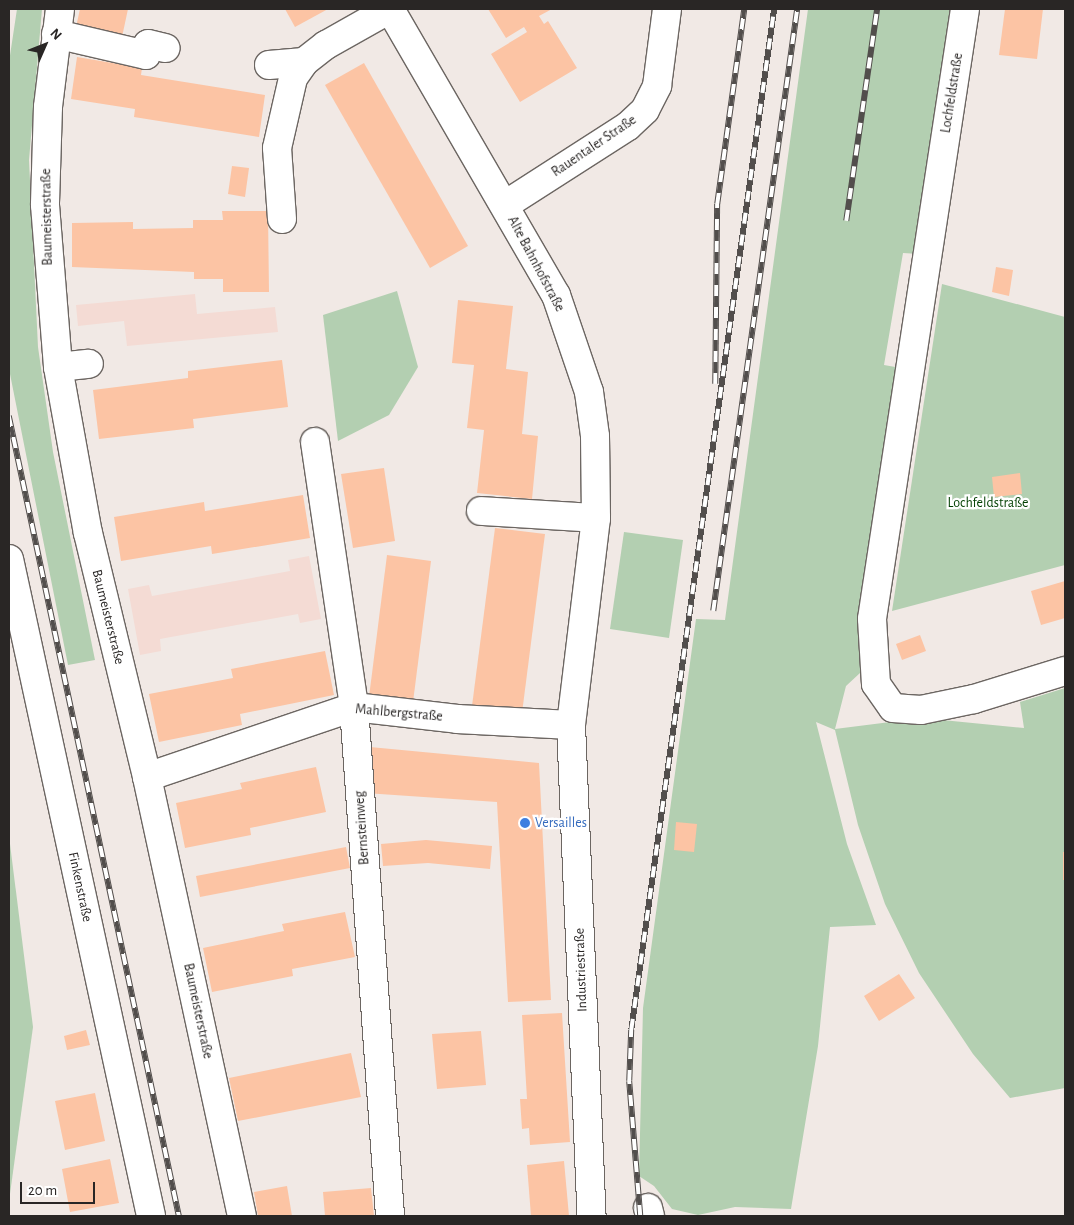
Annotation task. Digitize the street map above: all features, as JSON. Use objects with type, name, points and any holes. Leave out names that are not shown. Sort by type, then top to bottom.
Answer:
[{"type":"street","name":"Alte Bahnhofstraße","points":[[390,9],[556,294],[576,345],[595,436],[596,518],[571,725]]},
{"type":"street","points":[[282,219],[277,148],[282,110],[293,78],[304,62],[390,9]]},
{"type":"street","name":"Rauentaler Straße","points":[[505,205],[628,126],[645,110],[657,86],[667,9]]},
{"type":"street","name":"Lochfeldstraße","points":[[965,9],[872,619],[876,684],[893,708],[921,710],[974,699],[1065,671]]},
{"type":"street","points":[[58,22],[146,55],[148,44],[166,48]]},
{"type":"street","name":"Baumeisterstraße","points":[[58,22],[54,156],[58,367],[88,533],[148,777],[242,1216]]},
{"type":"street","points":[[269,66],[304,62]]},
{"type":"street","points":[[58,367],[89,364]]},
{"type":"street","name":"Bernsteinweg","points":[[315,442],[354,706],[390,1216]]},
{"type":"street","points":[[481,511],[596,518]]},
{"type":"street","name":"Finkenstraße","points":[[9,558],[151,1216]]},
{"type":"street","name":"Mahlbergstraße","points":[[148,777],[354,706],[457,710],[571,725]]},
{"type":"street","name":"Industriestraße","points":[[571,725],[592,1216]]},
{"type":"shaded area","points":[[195,294],[197,314],[275,307],[278,332],[127,346],[124,321],[78,326],[76,305]]},
{"type":"shaded area","points":[[309,556],[321,619],[300,623],[298,614],[160,639],[161,651],[140,655],[128,589],[149,585],[152,596],[290,571],[288,560]]},
{"type":"green space","points":[[17,9],[42,9],[29,160],[38,347],[53,452],[95,660],[68,665],[9,369],[9,62]]},
{"type":"green space","points":[[808,9],[952,9],[919,254],[903,253],[884,365],[901,368],[860,673],[846,686],[835,729],[922,718],[1024,728],[1020,702],[1065,688],[1065,1088],[1010,1098],[973,1054],[919,973],[885,904],[858,825],[835,730],[816,722],[847,844],[876,925],[830,927],[818,1046],[791,1209],[735,1207],[698,1215],[672,1209],[654,1186],[639,1176],[643,1008],[696,619],[725,620]]},
{"type":"green space","name":"Lochfeldstraße","points":[[942,284],[1065,317],[1065,565],[892,611]]},
{"type":"green space","points":[[397,291],[418,367],[389,415],[338,441],[323,315]]},
{"type":"green space","points":[[624,532],[683,540],[669,638],[610,629]]},
{"type":"green space","points":[[9,836],[33,1027],[9,1201]]},
{"type":"building","points":[[80,9],[128,9],[122,37],[76,27]]},
{"type":"building","points":[[285,9],[328,9],[295,27]]},
{"type":"building","points":[[488,9],[552,9],[539,16],[544,24],[548,21],[577,68],[520,102],[491,54],[527,32],[524,27],[506,38]]},
{"type":"building","points":[[1005,9],[1043,9],[1037,59],[999,55]]},
{"type":"building","points":[[77,57],[142,68],[141,75],[265,95],[259,137],[134,117],[135,109],[71,99]]},
{"type":"building","points":[[364,63],[468,246],[430,268],[325,85]]},
{"type":"building","points":[[232,166],[249,168],[245,197],[228,194]]},
{"type":"building","points":[[222,211],[268,211],[269,292],[223,292],[223,279],[194,279],[194,272],[72,267],[72,223],[133,222],[133,229],[193,228],[193,220],[223,220]]},
{"type":"building","points":[[996,267],[1013,270],[1009,296],[992,292]]},
{"type":"building","points":[[458,300],[513,306],[506,369],[528,372],[522,434],[538,436],[532,499],[477,493],[484,430],[467,428],[474,365],[452,363]]},
{"type":"building","points":[[282,360],[288,407],[193,419],[194,428],[99,439],[93,390],[188,378],[188,371]]},
{"type":"building","points":[[384,468],[395,541],[353,548],[341,474]]},
{"type":"building","points":[[1020,473],[1022,494],[994,497],[992,477]]},
{"type":"building","points":[[303,495],[310,538],[212,554],[211,546],[121,561],[114,517],[204,502],[205,511]]},
{"type":"building","points":[[495,528],[545,534],[522,713],[472,706]]},
{"type":"building","points":[[387,555],[431,561],[413,702],[369,697]]},
{"type":"building","points":[[1065,581],[1065,618],[1041,625],[1031,591]]},
{"type":"building","points":[[920,635],[926,651],[902,660],[896,644]]},
{"type":"building","points":[[325,651],[334,695],[240,714],[242,725],[159,742],[149,694],[233,678],[231,669]]},
{"type":"building","points":[[370,747],[539,763],[551,1000],[508,1002],[497,802],[365,793]]},
{"type":"building","points":[[316,767],[326,812],[250,828],[251,835],[185,848],[176,803],[242,789],[240,783]]},
{"type":"building","points":[[676,822],[697,824],[694,852],[674,850]]},
{"type":"building","points":[[426,840],[492,846],[490,869],[428,863],[383,866],[381,844]]},
{"type":"building","points":[[346,847],[350,868],[200,897],[196,876]]},
{"type":"building","points":[[1063,852],[1065,852],[1065,880],[1063,880]]},
{"type":"building","points":[[345,912],[355,957],[292,969],[293,976],[212,992],[203,948],[284,931],[282,924]]},
{"type":"building","points":[[899,974],[915,998],[879,1021],[864,996]]},
{"type":"building","points":[[562,1013],[570,1142],[530,1145],[529,1128],[522,1129],[520,1099],[527,1099],[522,1015]]},
{"type":"building","points":[[86,1030],[90,1045],[67,1050],[64,1036]]},
{"type":"building","points":[[481,1031],[486,1085],[437,1089],[432,1034]]},
{"type":"building","points":[[351,1053],[361,1097],[238,1121],[229,1078]]},
{"type":"building","points":[[95,1093],[105,1141],[65,1150],[55,1101]]},
{"type":"building","points":[[110,1159],[119,1203],[70,1212],[62,1169]]},
{"type":"building","points":[[564,1161],[569,1216],[531,1216],[527,1165]]},
{"type":"building","points":[[287,1186],[292,1216],[258,1216],[254,1192]]},
{"type":"building","points":[[371,1188],[374,1216],[325,1216],[323,1192]]},
{"type":"railway","points":[[715,384],[717,204],[744,9]]},
{"type":"railway","points":[[640,1216],[629,1081],[631,1030],[774,9]]},
{"type":"railway","points":[[713,611],[797,9]]},
{"type":"railway","points":[[846,221],[877,9]]},
{"type":"railway","points":[[9,416],[179,1216]]},
{"type":"place","name":"Versailles","points":[[525,823]]}]
